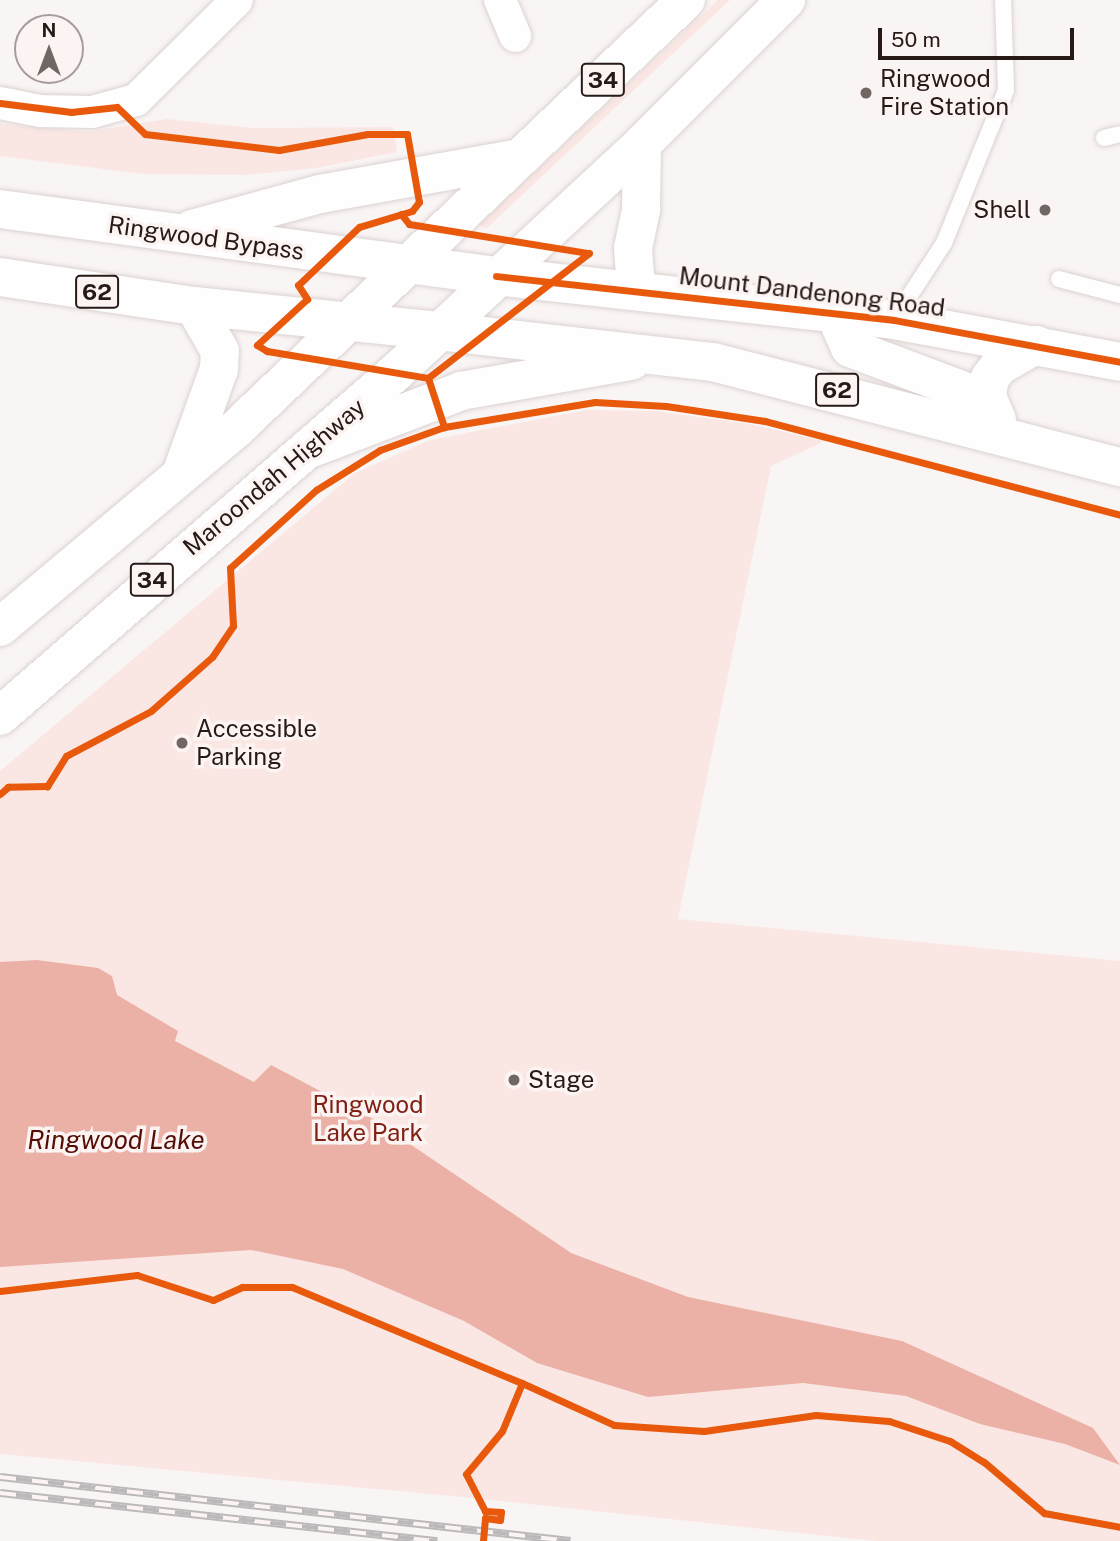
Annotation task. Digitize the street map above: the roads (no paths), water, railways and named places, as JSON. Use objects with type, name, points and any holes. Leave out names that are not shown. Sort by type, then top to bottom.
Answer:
[{"type":"main road","name":"34","points":[[0,627],[247,418],[685,0]]},
{"type":"main road","name":"Maroondah Highway","points":[[0,716],[309,449],[439,331],[642,144],[780,2]]},
{"type":"main road","points":[[636,289],[633,248],[641,209],[642,144]]},
{"type":"main road","points":[[173,234],[320,194],[520,158]]},
{"type":"main road","name":"Ringwood Bypass","points":[[0,209],[496,276]]},
{"type":"main road","name":"Mount Dandenong Road","points":[[496,276],[636,289],[894,320],[1120,362]]},
{"type":"main road","name":"62","points":[[0,277],[194,306],[664,355],[810,384],[1120,467]]},
{"type":"main road","points":[[183,470],[219,369],[220,351],[194,306]]},
{"type":"main road","points":[[834,312],[850,348],[988,400]]},
{"type":"main road","points":[[1007,438],[988,400],[987,383],[995,369],[1036,345]]},
{"type":"main road","points":[[309,449],[461,391],[664,355]]},
{"type":"street","points":[[0,103],[40,111],[92,112],[135,100],[237,0]]},
{"type":"street","points":[[500,0],[515,36]]},
{"type":"lane","points":[[894,320],[944,243],[1006,90],[1003,0]]},
{"type":"lane","points":[[1059,279],[1120,295]]},
{"type":"water","name":"Ringwood Lake","points":[[37,960],[98,968],[112,976],[117,995],[178,1031],[175,1041],[254,1082],[271,1065],[373,1119],[571,1253],[688,1297],[902,1341],[1093,1428],[1120,1465],[1065,1444],[980,1424],[906,1396],[803,1383],[648,1397],[537,1363],[464,1321],[343,1269],[251,1250],[0,1267],[0,962]]},
{"type":"railway","points":[[0,1477],[570,1541]]},
{"type":"railway","points":[[0,1493],[437,1541]]},
{"type":"place","name":"Ringwood Fire Station","points":[[866,93]]},
{"type":"place","name":"Shell","points":[[1045,210]]},
{"type":"place","name":"Accessible Parking","points":[[182,743]]},
{"type":"place","name":"Stage","points":[[514,1080]]},
{"type":"park label","name":"Ringwood Lake Park","points":[[368,1119]]}]
